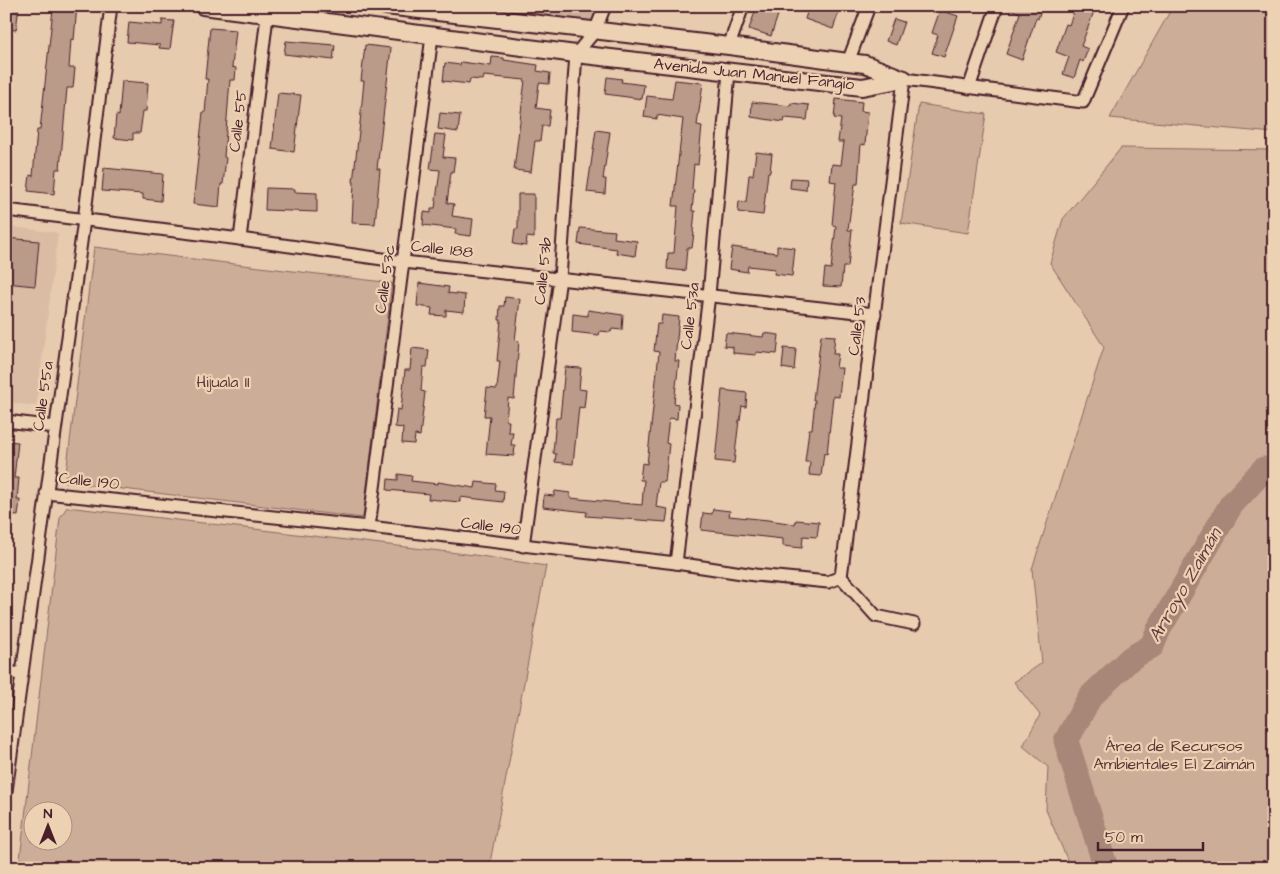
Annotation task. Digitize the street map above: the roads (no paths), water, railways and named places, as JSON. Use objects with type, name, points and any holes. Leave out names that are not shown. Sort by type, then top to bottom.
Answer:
[{"type":"main road","name":"Avenida Juan Manuel Fangio","points":[[203,6],[268,10],[432,36],[862,86],[904,79]]},
{"type":"main road","name":"Avenida Juan Manuel Fangio","points":[[386,6],[466,11],[595,31],[865,64],[904,79]]},
{"type":"street","name":"Calle 55a","points":[[6,791],[84,220],[111,6]]},
{"type":"street","points":[[576,54],[595,31],[605,6]]},
{"type":"street","points":[[730,46],[743,6]]},
{"type":"street","points":[[848,62],[869,6]]},
{"type":"street","points":[[969,88],[997,6]]},
{"type":"street","points":[[904,79],[1083,102],[1123,6]]},
{"type":"street","name":"Calle 55","points":[[240,239],[268,10]]},
{"type":"street","name":"Calle 53c","points":[[369,527],[432,36]]},
{"type":"street","name":"Calle 53b","points":[[523,546],[560,278],[576,54]]},
{"type":"street","name":"Calle 53a","points":[[676,563],[709,295],[729,72]]},
{"type":"street","name":"Calle 53","points":[[841,577],[904,79]]},
{"type":"street","name":"Calle 188","points":[[6,210],[240,239],[404,262],[875,314]]},
{"type":"street","points":[[6,421],[55,427]]},
{"type":"street","name":"Calle 190","points":[[46,493],[369,527],[676,563],[755,575],[828,582],[841,577]]},
{"type":"street","points":[[841,577],[876,616],[914,624]]},
{"type":"street","points":[[6,672],[22,674]]},
{"type":"waterway","name":"Arroyo Zaimán","points":[[1106,868],[1066,741],[1090,697],[1131,658],[1152,646],[1159,629],[1231,505],[1264,469],[1274,470]]},
{"type":"park label","name":"Hijuala II","points":[[223,382]]},
{"type":"park label","name":"Área de Recursos Ambientales El Zaimán","points":[[1174,755]]}]
